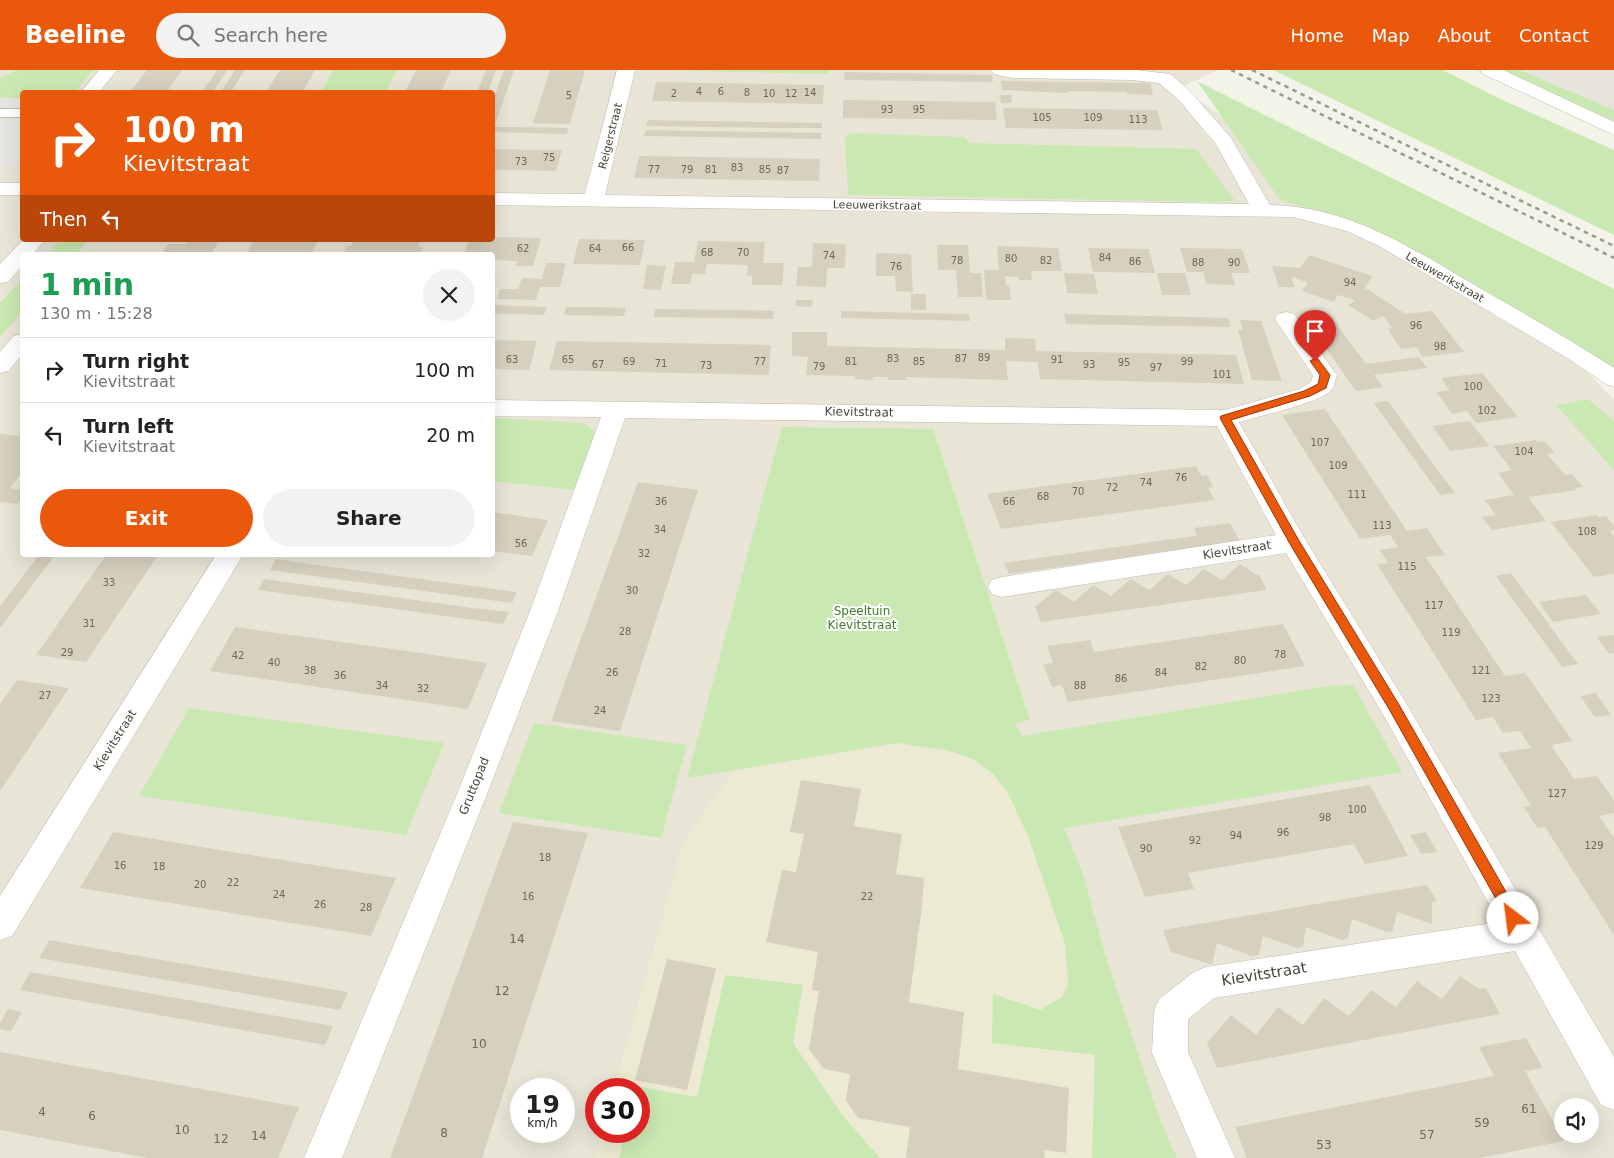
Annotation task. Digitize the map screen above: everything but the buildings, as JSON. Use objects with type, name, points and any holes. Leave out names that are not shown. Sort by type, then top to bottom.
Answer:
[{"type":"street","points":[[92,90],[108,70]]},
{"type":"street","name":"Reigerstraat","points":[[593,201],[626,70]]},
{"type":"street","points":[[1000,70],[1012,73],[1132,75],[1164,78],[1183,94],[1224,142],[1262,210]]},
{"type":"street","points":[[1489,70],[1614,129]]},
{"type":"street","name":"Leeuwerikstraat","points":[[495,199],[1262,210],[1303,214],[1354,228],[1388,244],[1575,353],[1614,379]]},
{"type":"street","points":[[24,252],[33,242]]},
{"type":"street","points":[[0,277],[20,256]]},
{"type":"street","name":"Kievitstraat","points":[[495,408],[1225,418],[1307,394],[1322,386],[1325,375],[1286,319]]},
{"type":"street","points":[[0,366],[20,343]]},
{"type":"street","name":"Gruttopad","points":[[323,1158],[472,794],[544,611],[616,410]]},
{"type":"street","name":"Kievitstraat","points":[[1225,418],[1294,542],[1394,706],[1614,1092]]},
{"type":"street","name":"Kievitstraat","points":[[1002,587],[1294,542]]},
{"type":"street","name":"Kievitstraat","points":[[0,924],[229,557]]},
{"type":"street","name":"Kievitstraat","points":[[1216,1158],[1170,1053],[1170,1011],[1206,983],[1523,934]]},
{"type":"lane","points":[[0,113],[20,113]]},
{"type":"shaded area","points":[[0,70],[1218,70],[1180,88],[1558,341],[1614,400],[1614,1158],[0,1158]]},
{"type":"shaded area","points":[[1482,70],[1614,70],[1614,132]]},
{"type":"shaded area","points":[[0,98],[20,99],[20,166],[0,166],[0,118],[9,108],[0,107]]},
{"type":"shaded area","points":[[832,730],[950,751],[972,759],[993,774],[1008,793],[1028,836],[1065,943],[1069,984],[1062,997],[1040,1010],[1095,1055],[1092,1158],[594,1158],[598,1143],[650,1143],[650,1078],[617,1078],[684,841],[756,739]]},
{"type":"green space","points":[[16,70],[93,70],[77,90],[20,90],[20,98],[0,98],[0,79]]},
{"type":"green space","points":[[333,70],[397,70],[387,90],[322,90]]},
{"type":"green space","points":[[658,70],[828,70],[828,74]]},
{"type":"green space","points":[[1273,70],[1443,70],[1496,97],[1614,150],[1614,235]]},
{"type":"green space","points":[[1498,70],[1520,70],[1614,110],[1614,121]]},
{"type":"green space","points":[[1197,81],[1614,289],[1614,370],[1451,273],[1363,224],[1280,200]]},
{"type":"green space","points":[[853,133],[964,137],[970,143],[1196,149],[1235,201],[848,195],[845,136]]},
{"type":"green space","points":[[58,242],[86,242],[78,252],[49,252]]},
{"type":"green space","points":[[20,281],[20,314],[0,337],[0,303]]},
{"type":"green space","points":[[1588,399],[1614,421],[1614,470],[1556,405]]},
{"type":"green space","points":[[495,418],[584,423],[596,433],[574,490],[495,481]]},
{"type":"green space","name":"Speeltuin Kievitstraat","points":[[782,427],[933,429],[1030,720],[1015,723],[1022,736],[1328,686],[1353,685],[1402,772],[1064,828],[1083,874],[1105,954],[1160,1120],[1177,1158],[1092,1158],[1095,1055],[992,1043],[993,994],[1040,1010],[1062,997],[1068,984],[1065,943],[1028,836],[1008,793],[993,774],[973,759],[950,751],[897,743],[687,778]]},
{"type":"green space","points":[[189,708],[444,743],[406,835],[139,796]]},
{"type":"green space","points":[[534,723],[687,745],[661,838],[499,813]]},
{"type":"green space","points":[[725,975],[803,985],[793,1043],[843,1116],[880,1158],[619,1158],[623,1143],[650,1143],[650,1089],[697,1097]]},
{"type":"railway","points":[[1231,70],[1614,258]]},
{"type":"railway","points":[[1252,70],[1614,246]]},
{"type":"route","points":[[1315,361],[1325,375],[1322,386],[1307,394],[1225,418],[1294,542],[1394,706],[1513,918]]}]
